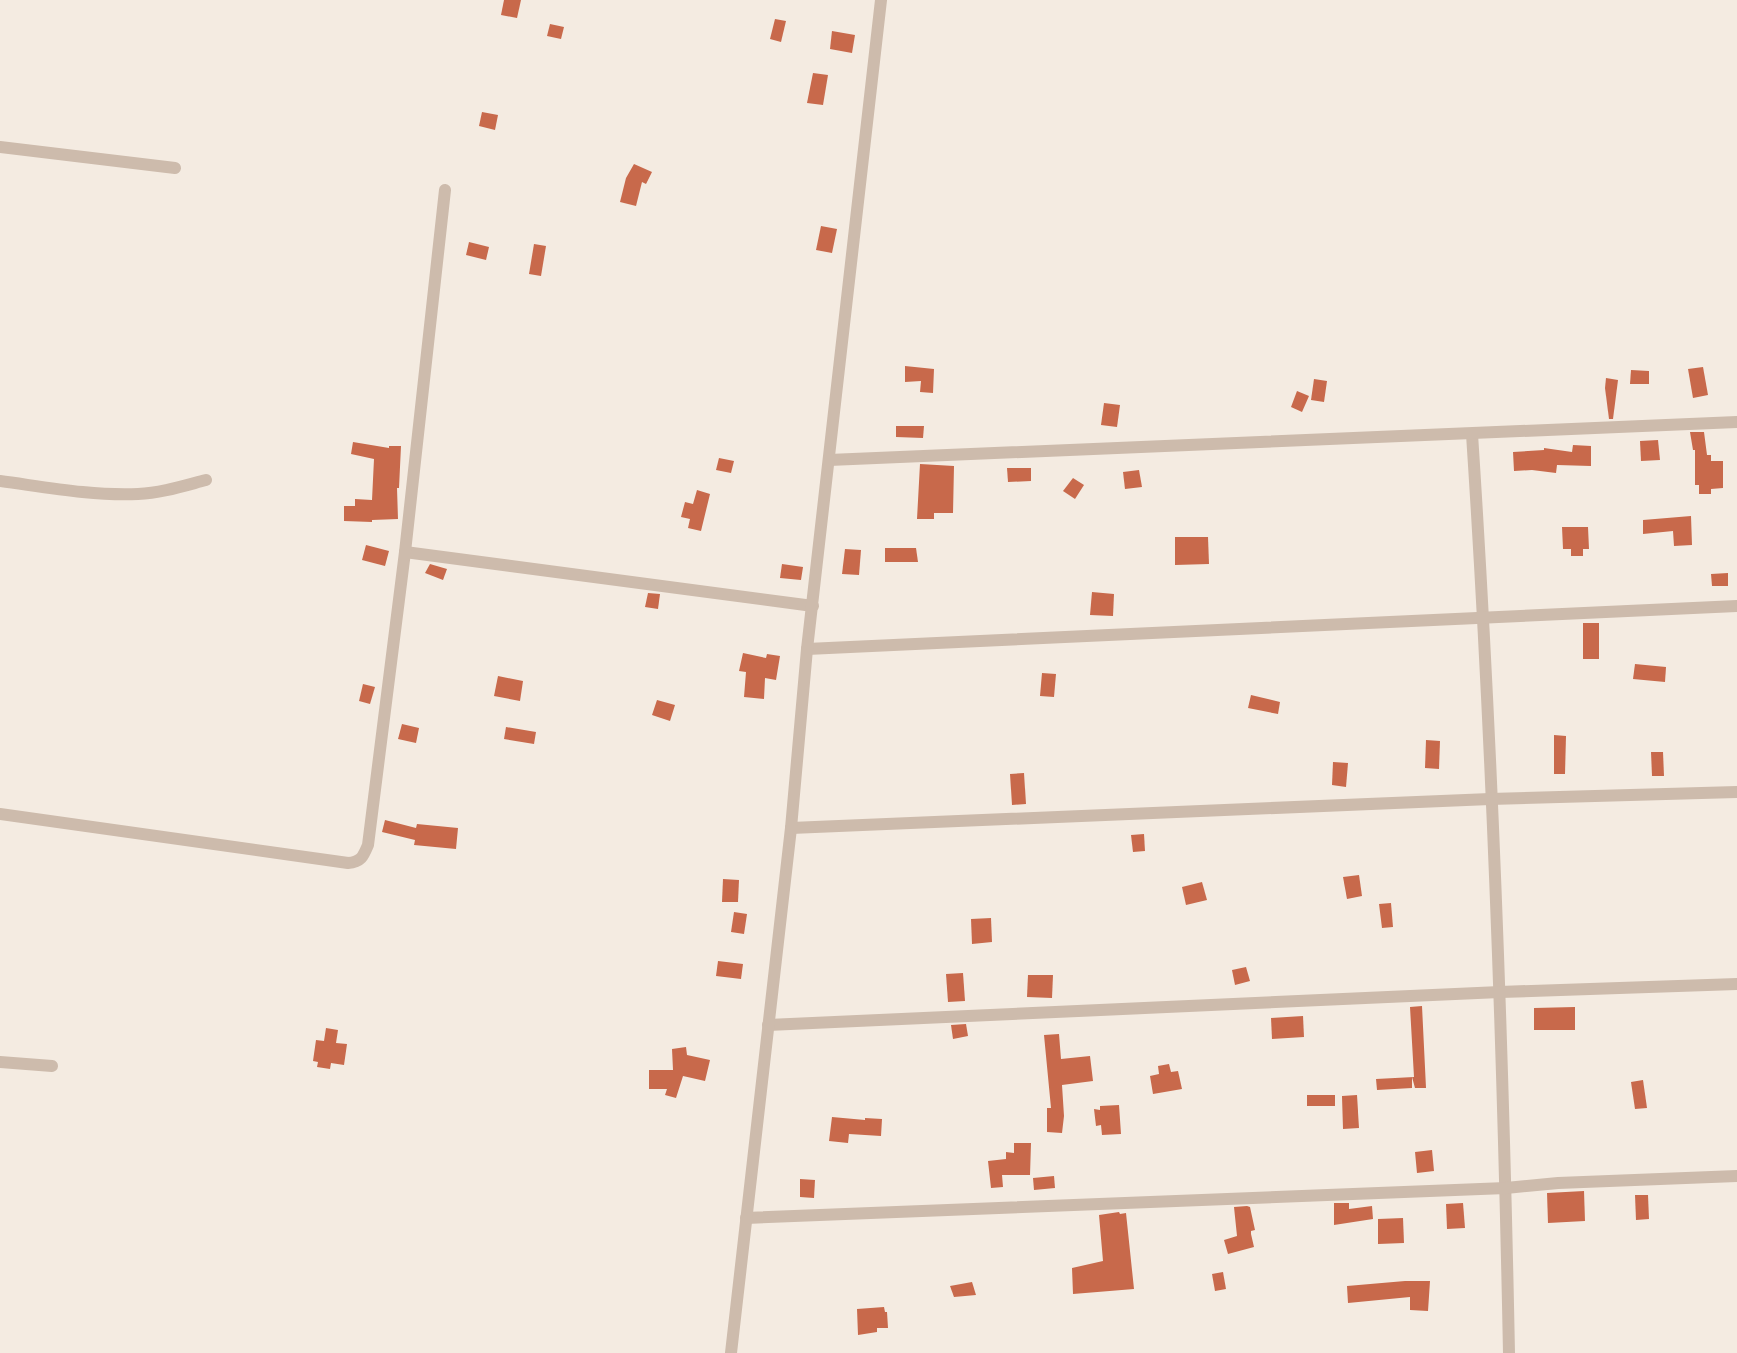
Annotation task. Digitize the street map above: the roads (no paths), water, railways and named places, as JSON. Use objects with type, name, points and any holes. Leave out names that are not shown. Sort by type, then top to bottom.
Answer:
[{"type":"street","points":[[731,1353],[791,828],[807,649],[881,0]]},
{"type":"street","points":[[0,147],[175,168]]},
{"type":"street","points":[[0,814],[348,863],[358,862],[363,858],[368,845],[405,552],[445,190]]},
{"type":"street","points":[[829,460],[1737,422]]},
{"type":"street","points":[[1472,434],[1484,618],[1500,992],[1509,1353]]},
{"type":"street","points":[[0,481],[89,492],[139,494],[168,491],[206,480]]},
{"type":"street","points":[[405,552],[813,606]]},
{"type":"street","points":[[807,649],[1737,606]]},
{"type":"street","points":[[791,828],[1490,799],[1737,792]]},
{"type":"street","points":[[768,1025],[1500,992],[1737,984]]},
{"type":"street","points":[[0,1062],[52,1066]]},
{"type":"street","points":[[746,1218],[1506,1188],[1558,1183],[1737,1176]]}]
